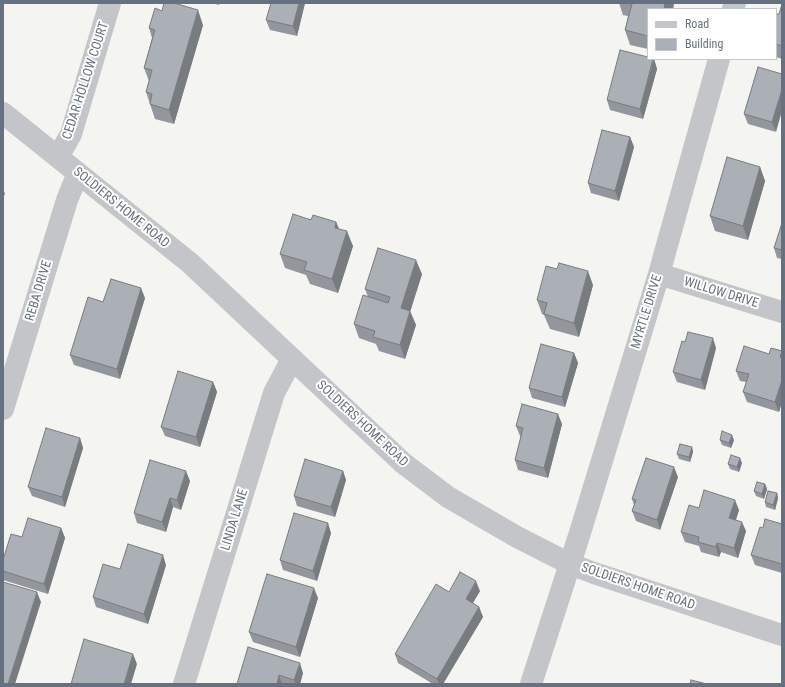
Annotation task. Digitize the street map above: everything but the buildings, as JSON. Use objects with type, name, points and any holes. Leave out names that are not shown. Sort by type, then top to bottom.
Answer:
[{"type":"street","name":"CEDAR HOLLOW COURT","points":[[58,157],[71,134],[110,3]]},
{"type":"street","name":"MYRTLE DRIVE","points":[[531,684],[570,564],[659,274],[719,60]]},
{"type":"street","name":"SOLDIERS HOME ROAD","points":[[3,113],[190,263],[403,463],[443,493],[517,537],[570,564],[594,574],[782,635]]},
{"type":"street","name":"REBA DRIVE","points":[[3,409],[67,200],[78,173]]},
{"type":"street","name":"WILLOW DRIVE","points":[[659,274],[782,312]]},
{"type":"street","name":"LINDA LANE","points":[[184,684],[274,393],[292,358]]}]
